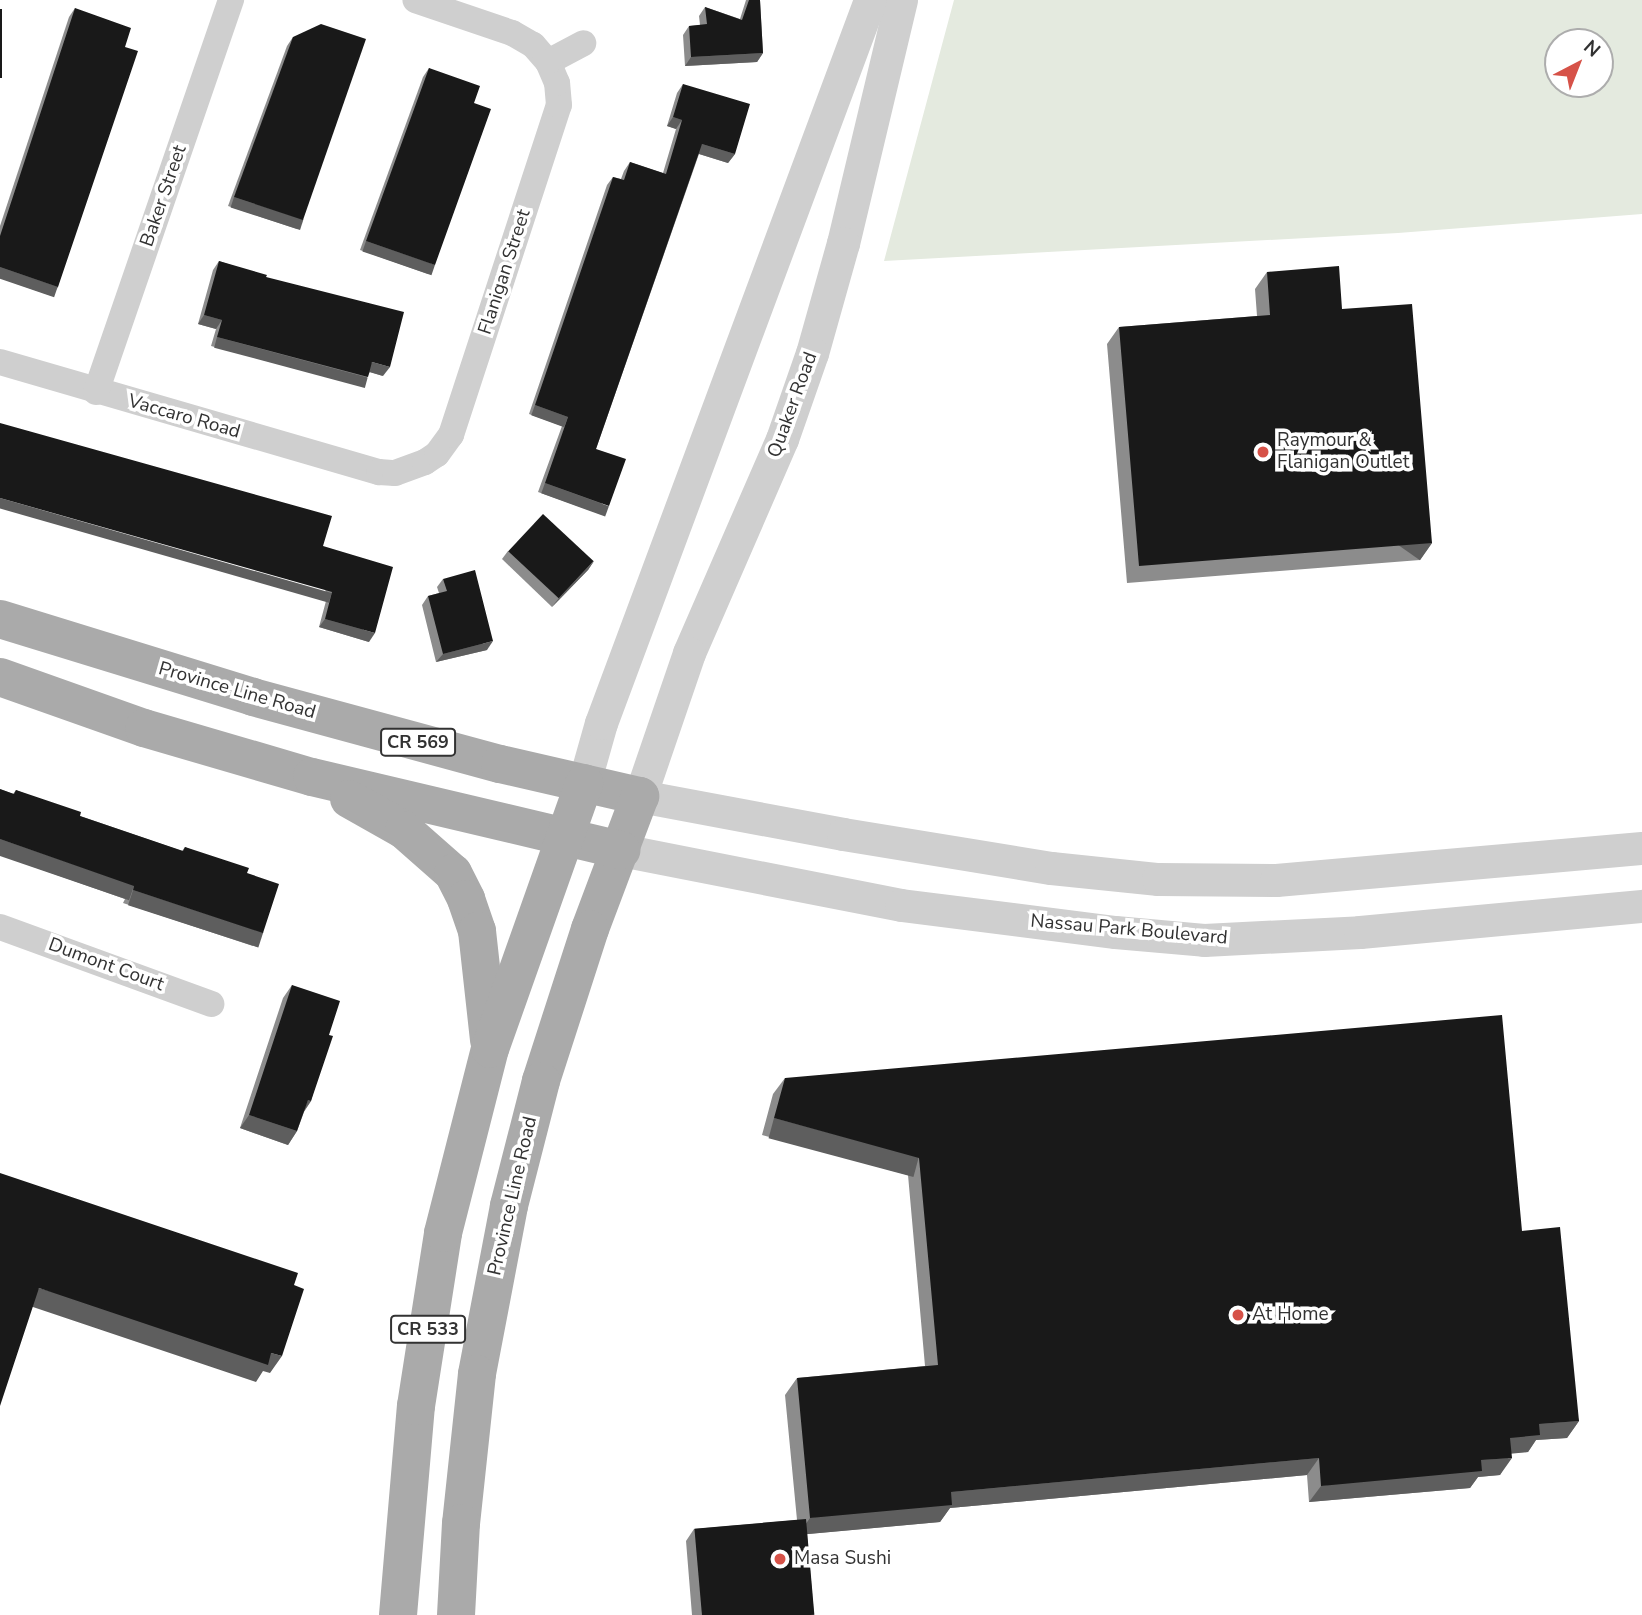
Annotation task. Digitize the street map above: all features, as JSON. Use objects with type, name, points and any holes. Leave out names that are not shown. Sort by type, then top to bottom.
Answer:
[{"type":"main road","name":"Province Line Road","points":[[0,619],[253,697],[640,796]]},
{"type":"main road","points":[[0,677],[144,728],[312,777],[621,850]]},
{"type":"main road","points":[[312,777],[404,830],[453,873],[477,931],[490,1049]]},
{"type":"main road","name":"CR 533","points":[[398,1615],[416,1406],[443,1233],[490,1049],[584,783]]},
{"type":"main road","name":"CR 533","points":[[621,850],[640,796]]},
{"type":"main road","name":"Province Line Road","points":[[456,1615],[467,1469],[477,1374],[489,1300],[541,1081],[590,929],[621,850]]},
{"type":"street","name":"Baker Street","points":[[96,392],[231,0]]},
{"type":"street","points":[[415,0],[512,33],[533,45],[548,62],[583,43]]},
{"type":"street","name":"CR 533","points":[[584,783],[601,723],[870,0]]},
{"type":"street","name":"Quaker Road","points":[[640,796],[689,653],[782,439],[812,353],[843,243],[901,0]]},
{"type":"street","name":"Flanigan Street","points":[[369,470],[395,473],[431,472],[438,454],[451,435],[556,122],[559,105],[557,83],[548,62]]},
{"type":"street","name":"Vaccaro Road","points":[[0,362],[369,470]]},
{"type":"street","points":[[640,796],[1051,869],[1158,879],[1276,880],[1642,848]]},
{"type":"street","name":"Nassau Park Boulevard","points":[[621,850],[901,905],[1115,932],[1204,940],[1360,932],[1642,906]]},
{"type":"street","name":"Dumont Court","points":[[0,928],[211,1003]]},
{"type":"shaded area","points":[[954,0],[1642,0],[1642,214],[1398,233],[884,261]]},
{"type":"building","points":[[749,0],[760,0],[763,53],[691,57],[689,26],[707,24],[705,7],[742,20]]},
{"type":"building","points":[[75,8],[131,28],[125,47],[138,51],[58,287],[0,267],[0,236]]},
{"type":"building","points":[[0,9],[2,9],[0,78]]},
{"type":"building","points":[[321,24],[366,39],[303,220],[234,197],[293,37]]},
{"type":"building","points":[[429,68],[480,86],[474,103],[491,109],[435,265],[366,241]]},
{"type":"building","points":[[683,84],[750,104],[735,154],[702,144],[596,449],[626,459],[609,506],[545,483],[568,417],[535,405],[613,177],[624,180],[630,162],[666,174],[682,120],[673,117]]},
{"type":"building","points":[[219,261],[267,275],[266,277],[404,312],[390,367],[372,362],[368,377],[217,337],[222,320],[204,315]]},
{"type":"building","name":"Raymour & Flanigan Outlet","points":[[1339,266],[1342,309],[1412,304],[1432,543],[1139,566],[1119,327],[1270,315],[1267,272]]},
{"type":"building","points":[[0,423],[332,516],[323,546],[393,567],[375,633],[325,619],[332,592],[0,498]]},
{"type":"building","points":[[543,514],[593,561],[559,598],[508,551]]},
{"type":"building","points":[[475,570],[493,641],[443,654],[428,596],[447,591],[443,579]]},
{"type":"building","points":[[0,789],[14,794],[16,790],[81,812],[80,816],[183,851],[185,847],[249,868],[247,873],[279,884],[263,933],[133,890],[134,886],[0,839]]},
{"type":"building","points":[[292,985],[340,1001],[329,1035],[333,1036],[311,1101],[308,1100],[297,1131],[249,1115]]},
{"type":"building","name":"At Home","points":[[1502,1015],[1522,1231],[1560,1227],[1579,1421],[1539,1424],[1540,1435],[1510,1438],[1512,1458],[1481,1460],[1482,1471],[1321,1486],[1319,1458],[951,1492],[952,1505],[810,1518],[797,1378],[938,1365],[919,1158],[774,1118],[785,1078]]},
{"type":"building","points":[[0,1173],[298,1273],[294,1285],[304,1289],[282,1356],[271,1353],[268,1365],[39,1288],[0,1406]]},
{"type":"building","points":[[806,1519],[814,1615],[702,1615],[694,1529]]},
{"type":"place","name":"Raymour & Flanigan Outlet","points":[[1263,452]]},
{"type":"place","name":"At Home","points":[[1238,1315]]},
{"type":"place","name":"Masa Sushi","points":[[780,1559]]}]
